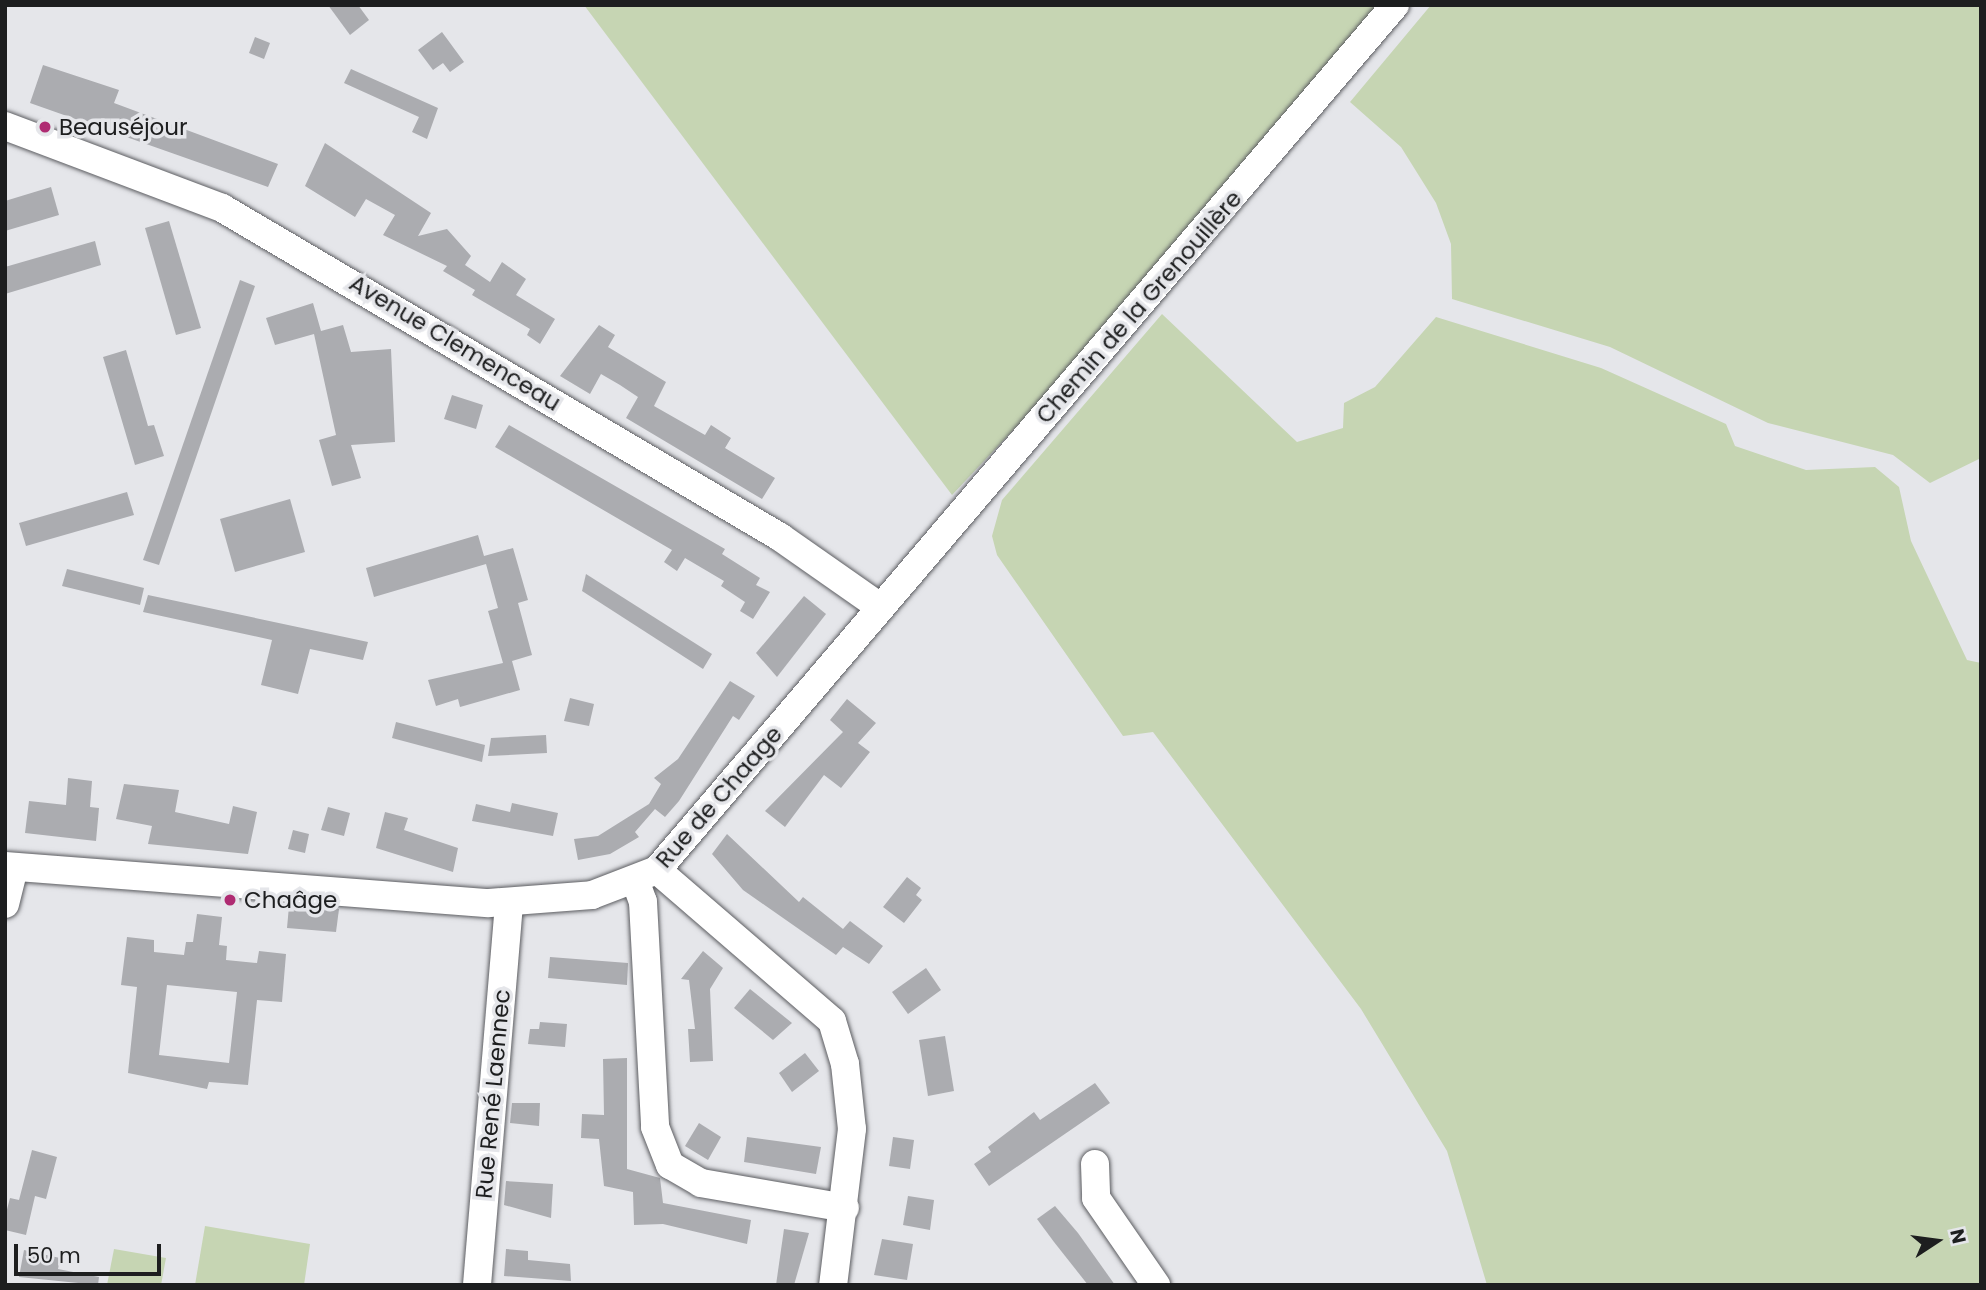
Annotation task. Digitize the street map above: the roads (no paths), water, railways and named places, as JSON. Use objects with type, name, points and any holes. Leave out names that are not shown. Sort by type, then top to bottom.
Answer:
[{"type":"street","name":"Chemin de la Grenouillère","points":[[880,607],[1395,5]]},
{"type":"street","name":"Avenue Clemenceau","points":[[5,125],[222,208],[780,537],[880,607]]},
{"type":"street","name":"Rue de Chaage","points":[[9,866],[509,902],[592,895],[646,875],[880,607]]},
{"type":"street","points":[[5,904],[9,866]]},
{"type":"street","points":[[646,875],[643,902],[655,1127],[670,1165],[701,1184],[845,1208]]},
{"type":"street","points":[[646,875],[832,1021],[845,1064],[852,1129],[845,1208],[833,1285]]},
{"type":"street","name":"Rue René Laennec","points":[[477,1285],[509,902]]},
{"type":"street","points":[[1095,1164],[1096,1198],[1156,1285]]},
{"type":"place","name":"Beauséjour","points":[[45,127]]},
{"type":"place","name":"Chaâge","points":[[230,900]]}]
